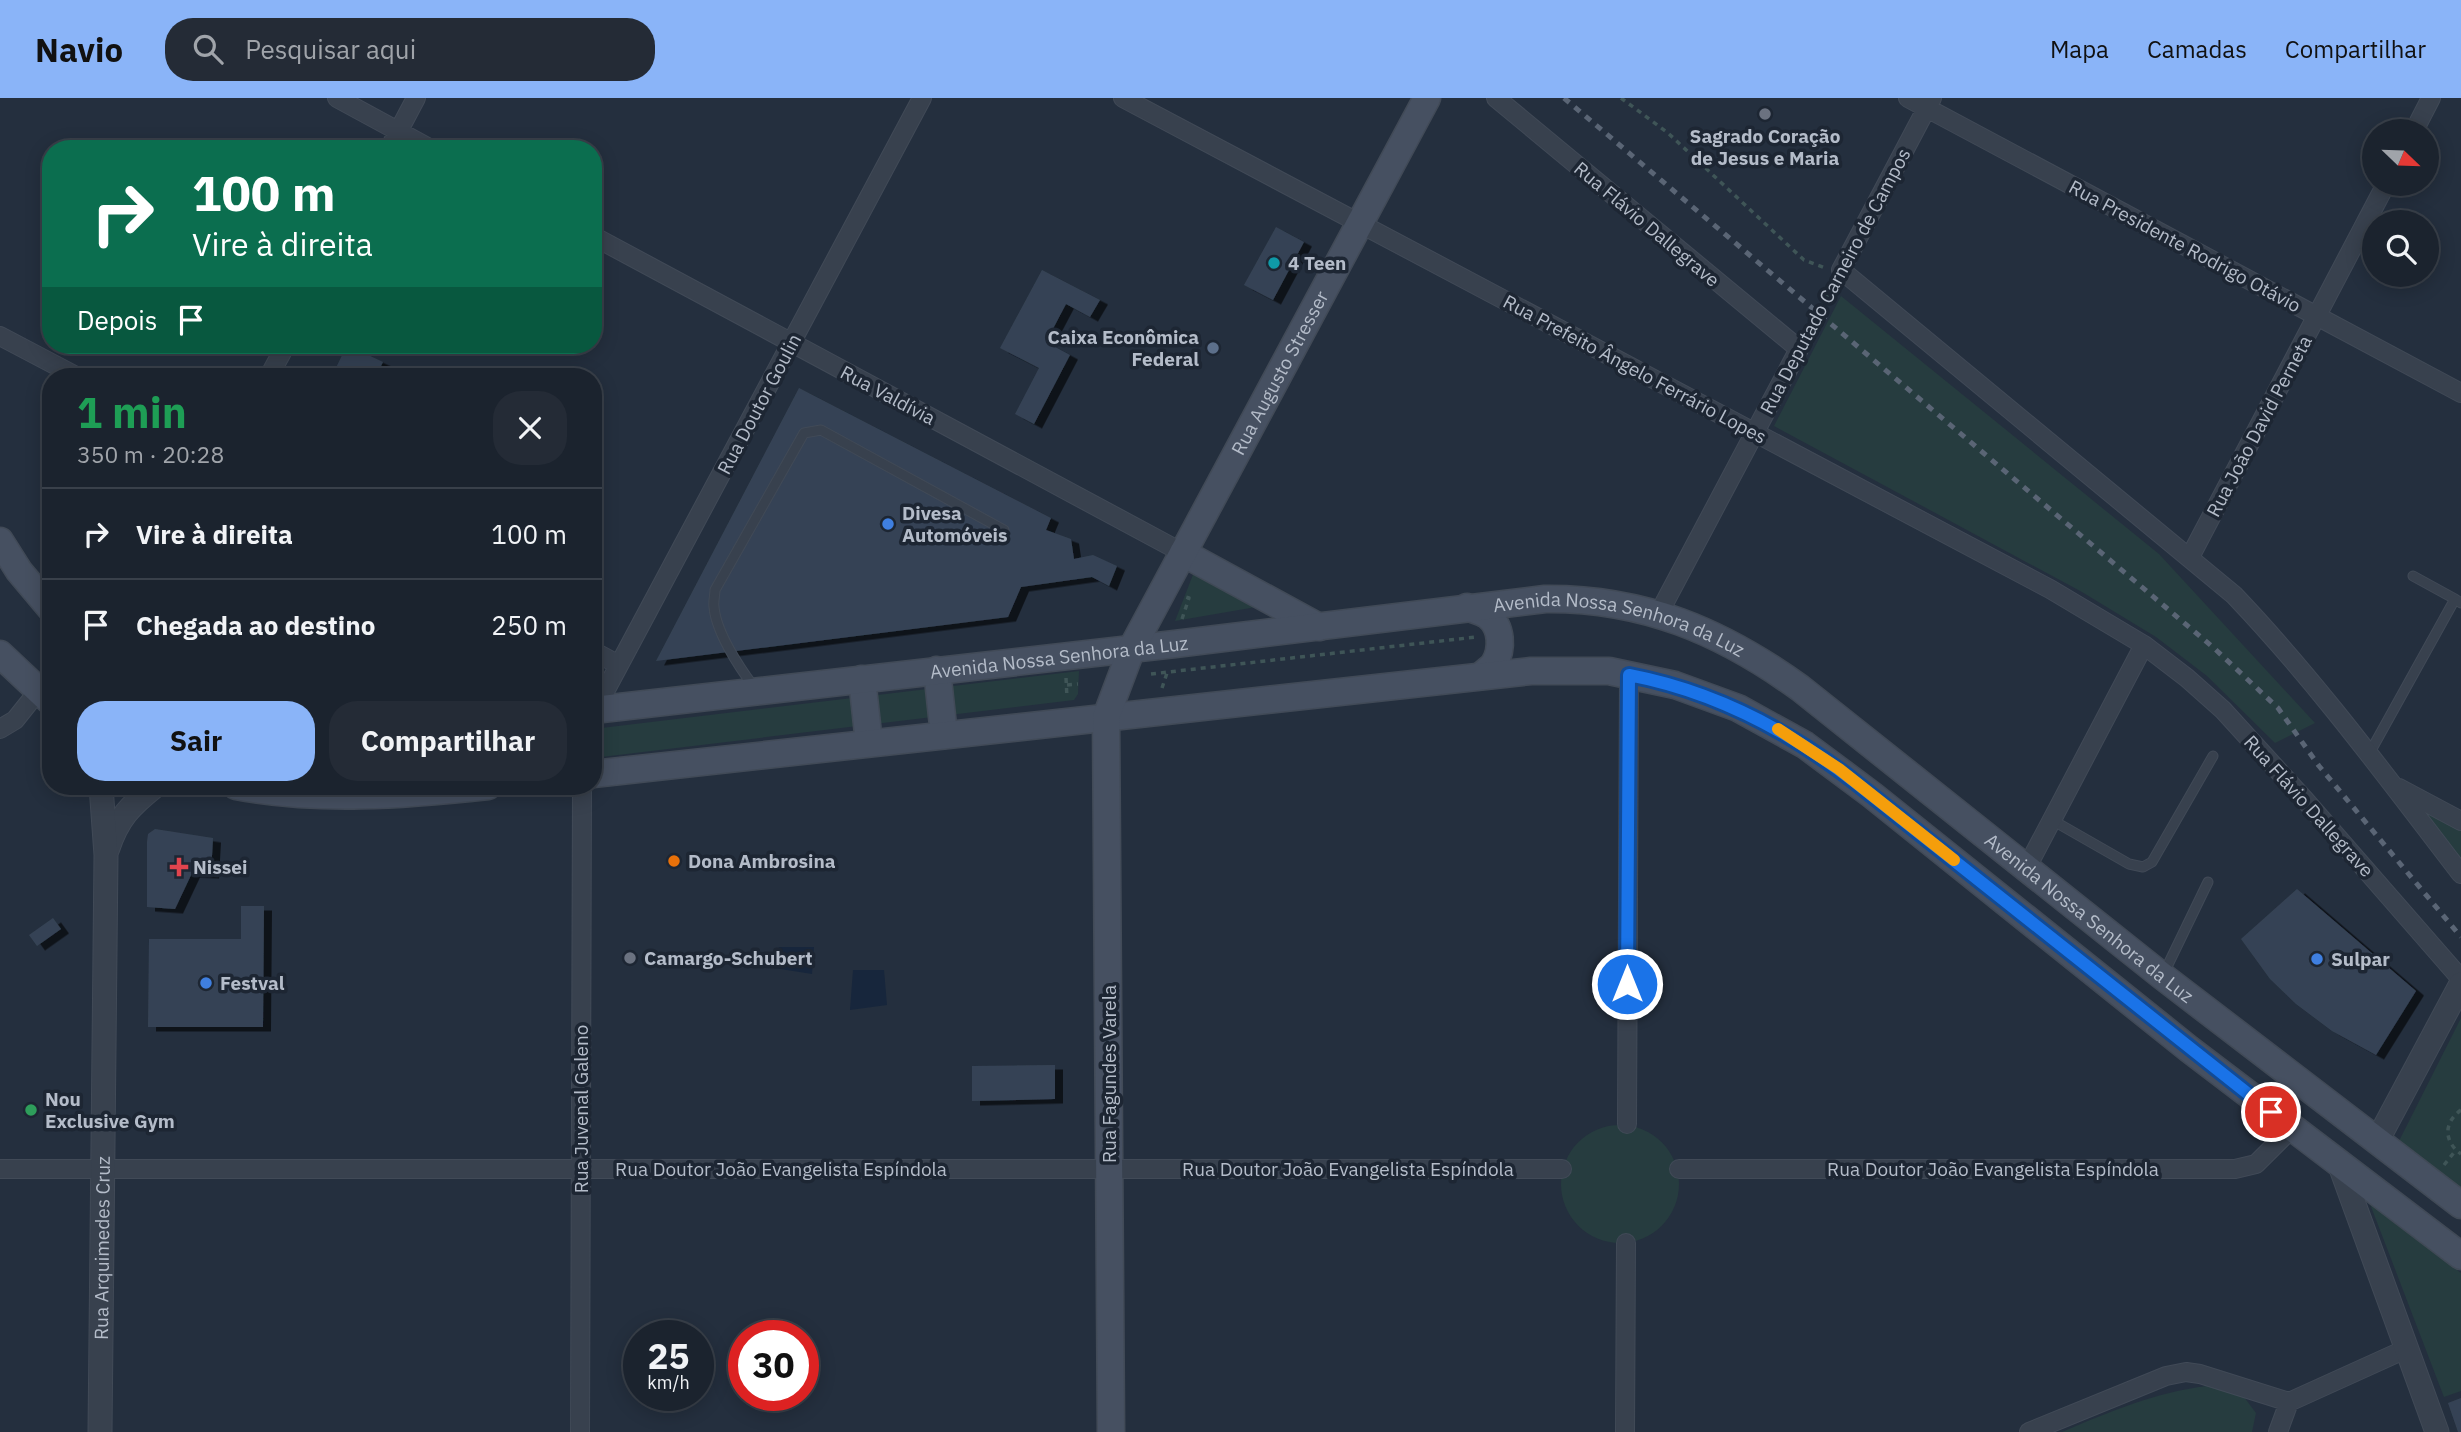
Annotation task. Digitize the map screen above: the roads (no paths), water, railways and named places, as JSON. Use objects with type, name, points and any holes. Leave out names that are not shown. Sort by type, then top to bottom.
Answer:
[{"type":"main road","name":"Rua Augusto Stresser","points":[[1106,717],[1132,648],[1427,98]]},
{"type":"main road","points":[[0,541],[19,571],[42,598]]},
{"type":"main road","points":[[1183,553],[1320,627]]},
{"type":"main road","name":"Avenida Nossa Senhora da Luz","points":[[602,709],[1545,599],[1607,602],[1659,613],[1720,638],[1771,667],[2162,976],[2461,1205]]},
{"type":"main road","points":[[1467,607],[1486,615],[1495,624],[1499,635],[1499,649],[1493,664],[1482,676]]},
{"type":"main road","points":[[0,654],[42,686]]},
{"type":"main road","points":[[937,670],[944,735]]},
{"type":"main road","name":"Avenida Nossa Senhora da Luz","points":[[602,773],[1482,676],[1572,670],[1629,675],[1702,693],[1805,745],[1883,803],[2189,1049],[2461,1256]]},
{"type":"main road","points":[[862,679],[870,743]]},
{"type":"main road","name":"Rua Fagundes Varela","points":[[1106,717],[1111,1432]]},
{"type":"main road","points":[[2189,1049],[2187,1041],[2193,1025],[2209,1020],[2227,1025]]},
{"type":"street","points":[[337,98],[414,140]]},
{"type":"street","points":[[394,140],[416,98]]},
{"type":"street","name":"Rua Doutor Goulin","points":[[602,696],[922,98]]},
{"type":"street","name":"Rua Prefeito Ângelo Ferrário Lopes","points":[[1123,98],[2050,589],[2144,645]]},
{"type":"street","name":"Rua Flávio Dallegrave","points":[[1496,98],[1798,349]]},
{"type":"street","name":"Rua Presidente Rodrigo Otávio","points":[[1908,98],[1930,103],[2461,393]]},
{"type":"street","points":[[2420,119],[2431,98]]},
{"type":"street","name":"Rua Deputado Carneiro de Campos","points":[[1930,103],[1841,270],[2190,557]]},
{"type":"street","name":"Rua João David Perneta","points":[[2190,557],[2380,196]]},
{"type":"street","name":"Rua Valdívia","points":[[602,241],[1183,553]]},
{"type":"street","points":[[0,336],[61,368]]},
{"type":"street","name":"Rua Deputado Carneiro de Campos","points":[[1659,613],[1798,349]]},
{"type":"street","points":[[2190,557],[2234,595],[2279,642],[2461,874]]},
{"type":"street","points":[[2026,869],[2144,645]]},
{"type":"street","name":"Rua Flávio Dallegrave","points":[[2144,645],[2223,710],[2314,810],[2461,982]]},
{"type":"street","points":[[602,656],[619,665]]},
{"type":"street","points":[[1627,1124],[1629,675]]},
{"type":"street","points":[[0,729],[15,720],[42,693]]},
{"type":"street","points":[[2392,784],[2461,821]]},
{"type":"street","name":"Rua Arquimedes Cruz","points":[[100,1432],[106,855],[102,795]]},
{"type":"street","name":"Rua Arquimedes Cruz","points":[[106,855],[115,828],[124,814],[145,795]]},
{"type":"street","name":"Rua Juvenal Galeno","points":[[580,1432],[582,795]]},
{"type":"street","points":[[2377,1142],[2461,982]]},
{"type":"street","name":"Rua Doutor João Evangelista Espíndola","points":[[1679,1169],[2235,1169],[2256,1164],[2292,1128]]},
{"type":"street","points":[[2339,1163],[2437,1432]]},
{"type":"street","name":"Rua Doutor João Evangelista Espíndola","points":[[0,1169],[1563,1169]]},
{"type":"street","points":[[1625,1432],[1626,1243]]},
{"type":"street","points":[[2029,1432],[2165,1376],[2186,1372],[2289,1402],[2406,1349]]},
{"type":"street","points":[[2278,1432],[2289,1402]]},
{"type":"lane","points":[[758,691],[733,656],[713,606],[716,590],[804,433],[821,430],[1004,530]]},
{"type":"lane","points":[[2369,754],[2458,601],[2413,576]]},
{"type":"lane","points":[[2052,820],[2129,864],[2143,867],[2152,862],[2213,756]]},
{"type":"lane","points":[[2162,976],[2208,882]]},
{"type":"water","points":[[779,947],[814,947],[812,974],[774,968]]},
{"type":"water","points":[[853,970],[884,970],[887,1005],[850,1010]]},
{"type":"railway","points":[[1564,98],[2215,649],[2278,708],[2319,766],[2461,937]]},
{"type":"place","name":"Sagrado Coração de Jesus e Maria","points":[[1765,114]]},
{"type":"place","name":"4 Teen","points":[[1274,263]]},
{"type":"place","name":"Caixa Econômica Federal","points":[[1213,348]]},
{"type":"place","name":"Divesa Automóveis","points":[[888,524]]},
{"type":"place","name":"Dona Ambrosina","points":[[674,861]]},
{"type":"place","name":"Nissei","points":[[179,867]]},
{"type":"place","name":"Camargo-Schubert","points":[[630,958]]},
{"type":"place","name":"Sulpar","points":[[2317,959]]},
{"type":"place","name":"Festval","points":[[206,983]]},
{"type":"place","name":"Nou Exclusive Gym","points":[[31,1110]]}]
